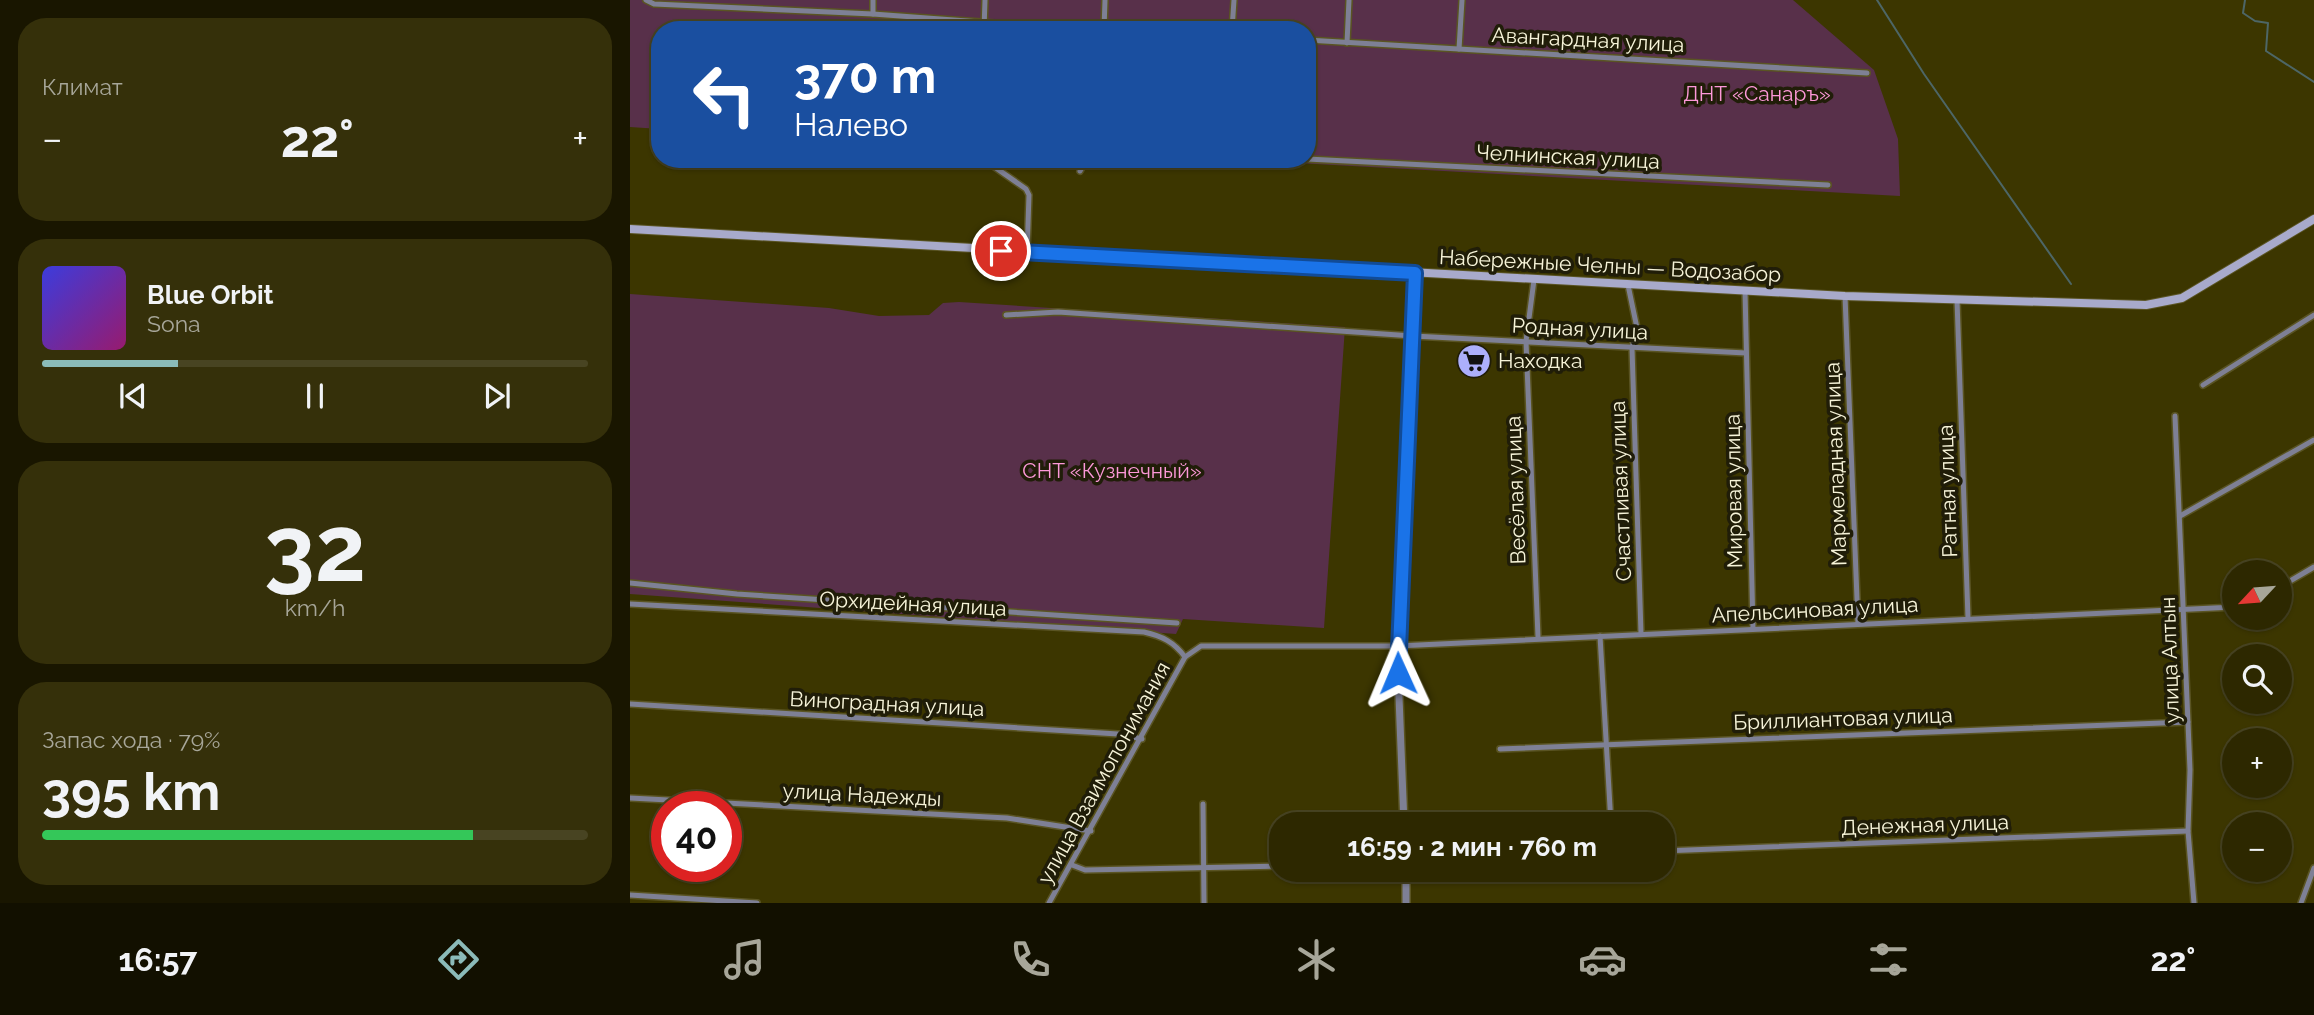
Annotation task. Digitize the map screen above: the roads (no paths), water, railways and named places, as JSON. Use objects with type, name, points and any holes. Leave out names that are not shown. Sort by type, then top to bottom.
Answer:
[{"type":"main road","name":"Набережные Челны — Водозабор","points":[[630,229],[1745,291],[2146,305],[2182,298],[2314,219]]},
{"type":"street","points":[[646,0],[654,4],[873,14],[933,21]]},
{"type":"street","points":[[757,0],[757,8]]},
{"type":"street","points":[[873,0],[873,14]]},
{"type":"street","points":[[984,21],[985,0]]},
{"type":"street","points":[[1104,21],[1105,0]]},
{"type":"street","points":[[1233,21],[1234,0]]},
{"type":"street","points":[[1347,43],[1349,0]]},
{"type":"street","points":[[1459,49],[1462,0]]},
{"type":"street","name":"Авангардная улица","points":[[1316,41],[1867,73]]},
{"type":"street","name":"Челнинская улица","points":[[1316,159],[1828,185]]},
{"type":"street","points":[[995,168],[1026,189],[1029,195],[1027,253]]},
{"type":"street","points":[[1403,812],[1396,646],[1415,273]]},
{"type":"street","name":"Весёлая улица","points":[[1534,279],[1526,341],[1538,637]]},
{"type":"street","name":"Счастливая улица","points":[[1628,285],[1637,328],[1632,348],[1641,633]]},
{"type":"street","name":"Мировая улица","points":[[1745,291],[1753,629]]},
{"type":"street","name":"Мармеладная улица","points":[[1845,296],[1858,624]]},
{"type":"street","name":"Ратная улица","points":[[1957,300],[1968,618]]},
{"type":"street","name":"Родная улица","points":[[1006,315],[1083,314],[1413,336],[1746,353]]},
{"type":"street","points":[[2203,385],[2314,315]]},
{"type":"street","name":"улица Алтын","points":[[2175,416],[2188,722],[2188,831],[2194,903]]},
{"type":"street","points":[[2180,516],[2314,440]]},
{"type":"street","points":[[2292,580],[2314,567]]},
{"type":"street","points":[[630,583],[737,594],[1177,623]]},
{"type":"street","name":"Орхидейная улица","points":[[630,604],[1144,632],[1176,645],[1185,657]]},
{"type":"street","name":"Апельсиновая улица","points":[[1185,657],[1201,646],[1396,646],[1538,637],[2222,608]]},
{"type":"street","points":[[1600,636],[1610,812]]},
{"type":"street","name":"улица Взаимопонимания","points":[[1049,903],[1185,657]]},
{"type":"street","name":"Виноградная улица","points":[[630,704],[1118,734],[1142,739]]},
{"type":"street","name":"Бриллиантовая улица","points":[[1500,749],[2188,722]]},
{"type":"street","name":"улица Надежды","points":[[630,798],[1007,818],[1091,831]]},
{"type":"street","points":[[1203,804],[1204,903]]},
{"type":"street","name":"Денежная улица","points":[[1675,850],[2188,831]]},
{"type":"street","points":[[1072,865],[1085,870],[1269,866]]},
{"type":"street","points":[[2301,903],[2314,868]]},
{"type":"street","points":[[1406,882],[1406,903]]},
{"type":"street","points":[[630,895],[757,903]]},
{"type":"waterway","points":[[1877,0],[1924,74],[2071,284]]},
{"type":"waterway","points":[[2245,0],[2243,13],[2255,21],[2268,23],[2266,51],[2314,82]]},
{"type":"place","name":"Находка","points":[[1474,361]]},
{"type":"park label","name":"ДНТ «Санаръ»","points":[[1757,94]]},
{"type":"park label","name":"СНТ «Кузнечный»","points":[[1112,471]]}]
